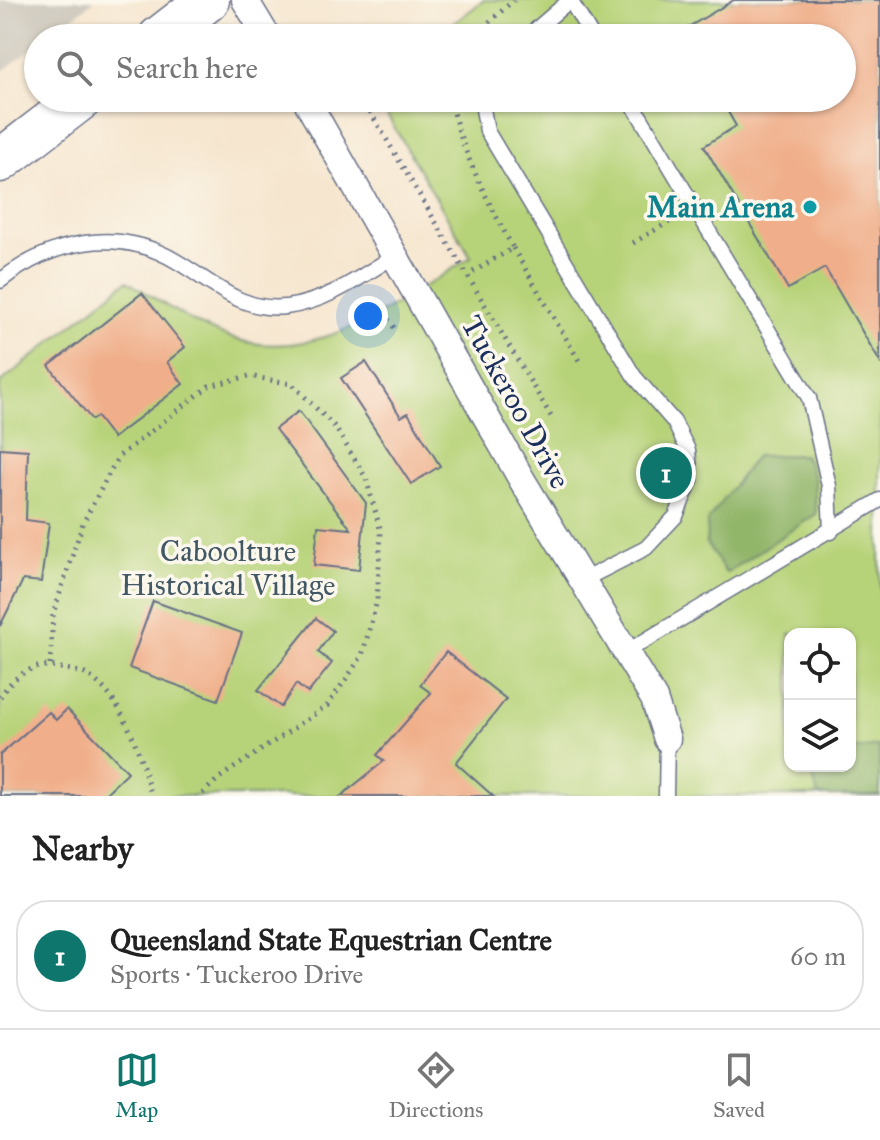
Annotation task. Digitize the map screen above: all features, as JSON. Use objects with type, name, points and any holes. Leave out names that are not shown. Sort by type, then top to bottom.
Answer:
[{"type":"main road","points":[[177,24],[208,0]]},
{"type":"main road","points":[[0,161],[64,112]]},
{"type":"street","points":[[245,0],[260,24]]},
{"type":"street","name":"Tuckeroo Drive","points":[[313,112],[522,480],[654,699],[667,739]]},
{"type":"lane","points":[[542,24],[570,0],[585,24]]},
{"type":"lane","points":[[484,112],[487,131],[634,376],[674,422],[688,450],[691,480],[676,516],[646,548],[583,580]]},
{"type":"lane","points":[[637,112],[809,398],[829,486],[831,532]]},
{"type":"lane","points":[[0,281],[35,257],[63,245],[98,240],[130,243],[177,262],[211,287],[239,301],[283,307],[310,302],[341,288],[396,255]]},
{"type":"lane","points":[[626,652],[880,500]]},
{"type":"lane","points":[[666,796],[667,739]]},
{"type":"path","points":[[487,24],[514,0]]},
{"type":"path","points":[[370,112],[552,418]]},
{"type":"path","points":[[453,112],[457,132],[478,182],[581,364]]},
{"type":"path","points":[[468,275],[513,248]]},
{"type":"path","points":[[50,665],[53,614],[83,523],[118,457],[209,386],[249,376],[292,384],[335,427],[366,478],[381,532],[377,601],[362,656],[327,706],[278,742],[219,778],[200,796]]},
{"type":"path","points":[[0,697],[27,669],[50,665],[86,674],[117,705],[141,751],[151,796]]},
{"type":"shaded area","points":[[0,0],[95,0],[64,24],[24,24],[24,55],[0,73]]},
{"type":"green space","name":"Caboolture Historical Village","points":[[484,0],[880,0],[880,796],[0,796],[0,383],[127,281],[206,328],[235,339],[267,345],[298,343],[329,336],[359,324],[471,257],[385,112],[856,112],[856,24],[452,24]]},
{"type":"green space","points":[[804,455],[814,477],[816,514],[726,573],[706,543],[708,520],[756,456]]},
{"type":"green space","points":[[879,746],[880,796],[818,796],[812,772],[856,772],[856,749]]},
{"type":"building","name":"Main Arena","points":[[734,0],[880,0],[880,362],[825,268],[788,289],[704,146],[736,126],[728,112],[856,112],[856,24],[694,24]]},
{"type":"building","points":[[142,293],[185,347],[167,362],[183,384],[113,438],[97,417],[92,420],[49,366]]},
{"type":"building","points":[[366,362],[401,417],[408,413],[440,466],[411,484],[341,378]]},
{"type":"building","points":[[299,411],[366,503],[359,570],[314,565],[318,526],[351,529],[275,429]]},
{"type":"building","points":[[0,448],[28,450],[26,520],[49,523],[41,582],[23,580],[0,626]]},
{"type":"building","points":[[153,601],[242,633],[218,700],[129,668]]},
{"type":"building","points":[[316,618],[333,631],[318,652],[332,663],[308,693],[296,684],[281,707],[258,690]]},
{"type":"building","points":[[446,652],[506,699],[456,763],[493,796],[341,796],[384,761],[377,755],[431,693],[420,685]]},
{"type":"building","points":[[67,709],[128,772],[103,796],[0,796],[0,755],[49,712],[56,720]]},
{"type":"place","name":"Main Arena","points":[[810,207]]},
{"type":"place","name":"Queensland State Equestrian Centre","points":[[666,473]]}]
